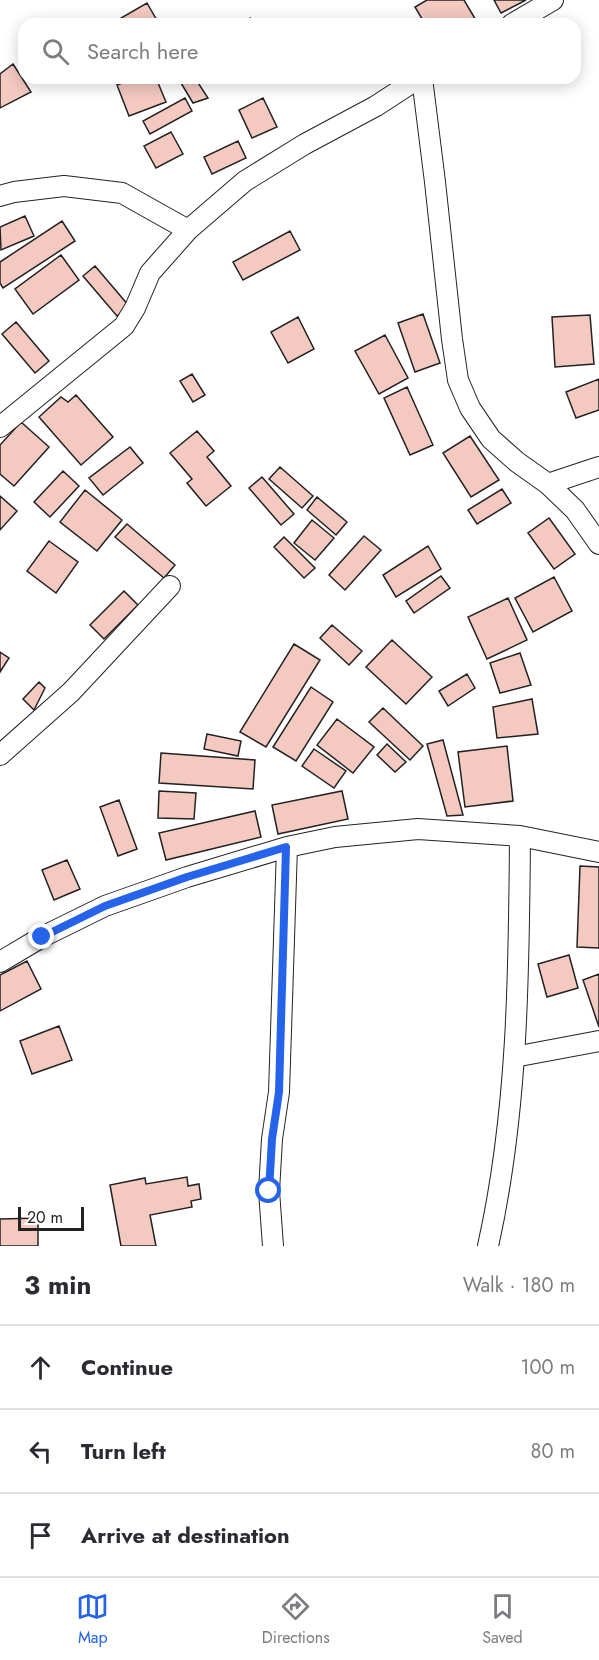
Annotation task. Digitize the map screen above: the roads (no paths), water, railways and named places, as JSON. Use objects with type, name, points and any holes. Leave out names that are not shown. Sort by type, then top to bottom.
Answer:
[{"type":"street","points":[[522,18],[553,0]]},
{"type":"street","points":[[0,427],[124,326],[135,308],[150,273],[188,230],[244,181],[411,84]]},
{"type":"street","points":[[422,84],[458,380],[470,408],[491,439],[517,462],[548,484],[575,510],[599,544]]},
{"type":"street","points":[[0,196],[64,186],[122,193],[188,230]]},
{"type":"street","points":[[548,484],[599,467]]},
{"type":"street","points":[[0,755],[71,692],[170,586]]},
{"type":"street","points":[[0,962],[42,937],[105,906],[187,877],[286,847],[335,837],[418,829],[520,836],[599,852]]},
{"type":"street","points":[[488,1246],[499,1197],[514,1057],[519,968],[520,836]]},
{"type":"street","points":[[273,1246],[269,1191],[272,1139],[279,1092],[286,847]]},
{"type":"street","points":[[514,1057],[599,1041]]}]
